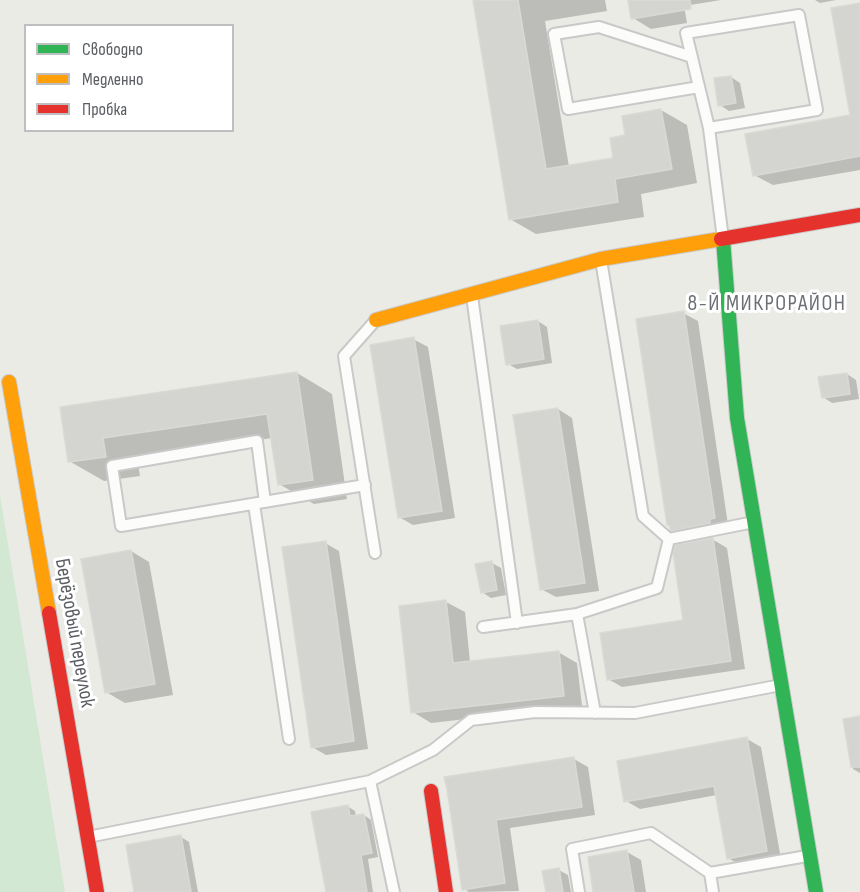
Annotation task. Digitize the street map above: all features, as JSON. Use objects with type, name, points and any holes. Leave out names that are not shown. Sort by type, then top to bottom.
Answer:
[{"type":"street","points":[[376,320],[601,259],[860,215]]},
{"type":"street","points":[[723,239],[737,418],[816,892]]},
{"type":"street","name":"Берёзовый переулок","points":[[9,382],[98,892]]},
{"type":"street","points":[[431,791],[446,892]]},
{"type":"lane","points":[[709,128],[816,110],[799,15],[686,33],[709,128],[723,239]]},
{"type":"lane","points":[[692,57],[598,27],[554,34],[568,109],[699,87]]},
{"type":"lane","points":[[601,259],[643,516],[669,539]]},
{"type":"lane","points":[[472,294],[517,623]]},
{"type":"lane","points":[[375,553],[344,356],[376,320]]},
{"type":"lane","points":[[289,739],[260,503],[256,441],[112,466],[121,526],[260,503],[364,486]]},
{"type":"lane","points":[[669,539],[754,522]]},
{"type":"lane","points":[[483,627],[577,614],[657,588],[669,539]]},
{"type":"lane","points":[[577,614],[595,713]]},
{"type":"lane","points":[[88,837],[370,781],[433,750],[471,720],[536,712],[635,713],[781,685]]},
{"type":"lane","points":[[370,781],[394,892]]},
{"type":"lane","points":[[579,892],[572,849],[651,833],[710,873],[809,855]]},
{"type":"lane","points":[[710,873],[713,892]]},
{"type":"green space","points":[[0,495],[65,892],[0,892]]},
{"type":"building","points":[[473,0],[518,0],[546,169],[613,158],[610,138],[625,135],[622,116],[661,109],[672,169],[615,179],[618,202],[509,220]]},
{"type":"building","points":[[628,0],[690,0],[691,9],[631,19]]},
{"type":"building","points":[[860,3],[860,156],[753,176],[745,134],[850,115],[831,8]]},
{"type":"building","points":[[731,76],[736,103],[718,106],[714,78]]},
{"type":"building","points":[[684,311],[715,518],[710,519],[710,523],[671,531],[667,525],[636,319]]},
{"type":"building","points":[[538,320],[544,359],[506,365],[500,326]]},
{"type":"building","points":[[414,337],[442,511],[398,518],[370,345]]},
{"type":"building","points":[[297,372],[313,480],[278,485],[267,414],[103,438],[106,457],[68,462],[60,407]]},
{"type":"building","points":[[847,373],[850,394],[822,398],[818,377]]},
{"type":"building","points":[[558,408],[585,583],[540,590],[513,415]]},
{"type":"building","points":[[713,538],[731,661],[607,680],[600,633],[683,620],[673,553],[675,545]]},
{"type":"building","points":[[326,541],[354,741],[311,748],[282,547]]},
{"type":"building","points":[[131,550],[155,684],[105,693],[81,559]]},
{"type":"building","points":[[492,561],[497,590],[481,593],[475,564]]},
{"type":"building","points":[[446,600],[453,663],[559,651],[564,696],[411,713],[399,606]]},
{"type":"building","points":[[860,716],[860,767],[851,767],[843,719]]},
{"type":"building","points":[[747,737],[767,851],[727,859],[714,786],[624,802],[617,761]]},
{"type":"building","points":[[574,757],[582,807],[496,820],[505,883],[462,890],[444,777]]},
{"type":"building","points":[[348,805],[350,816],[364,814],[372,853],[361,855],[367,892],[326,892],[311,812]]},
{"type":"building","points":[[181,835],[191,892],[134,892],[126,845]]},
{"type":"building","points":[[627,850],[634,892],[593,892],[588,857]]},
{"type":"building","points":[[559,868],[563,892],[546,892],[542,871]]},
{"type":"traffic: fast","points":[[723,239],[737,418],[816,892]]},
{"type":"traffic: slow","points":[[376,320],[601,259],[721,239]]},
{"type":"traffic: slow","points":[[9,382],[49,613]]},
{"type":"traffic: jam","points":[[721,239],[860,215]]},
{"type":"traffic: jam","points":[[49,613],[97,892]]},
{"type":"traffic: jam","points":[[431,791],[446,892]]},
{"type":"district","name":"8-Й МИКРОРАЙОН","points":[[767,304]]}]
